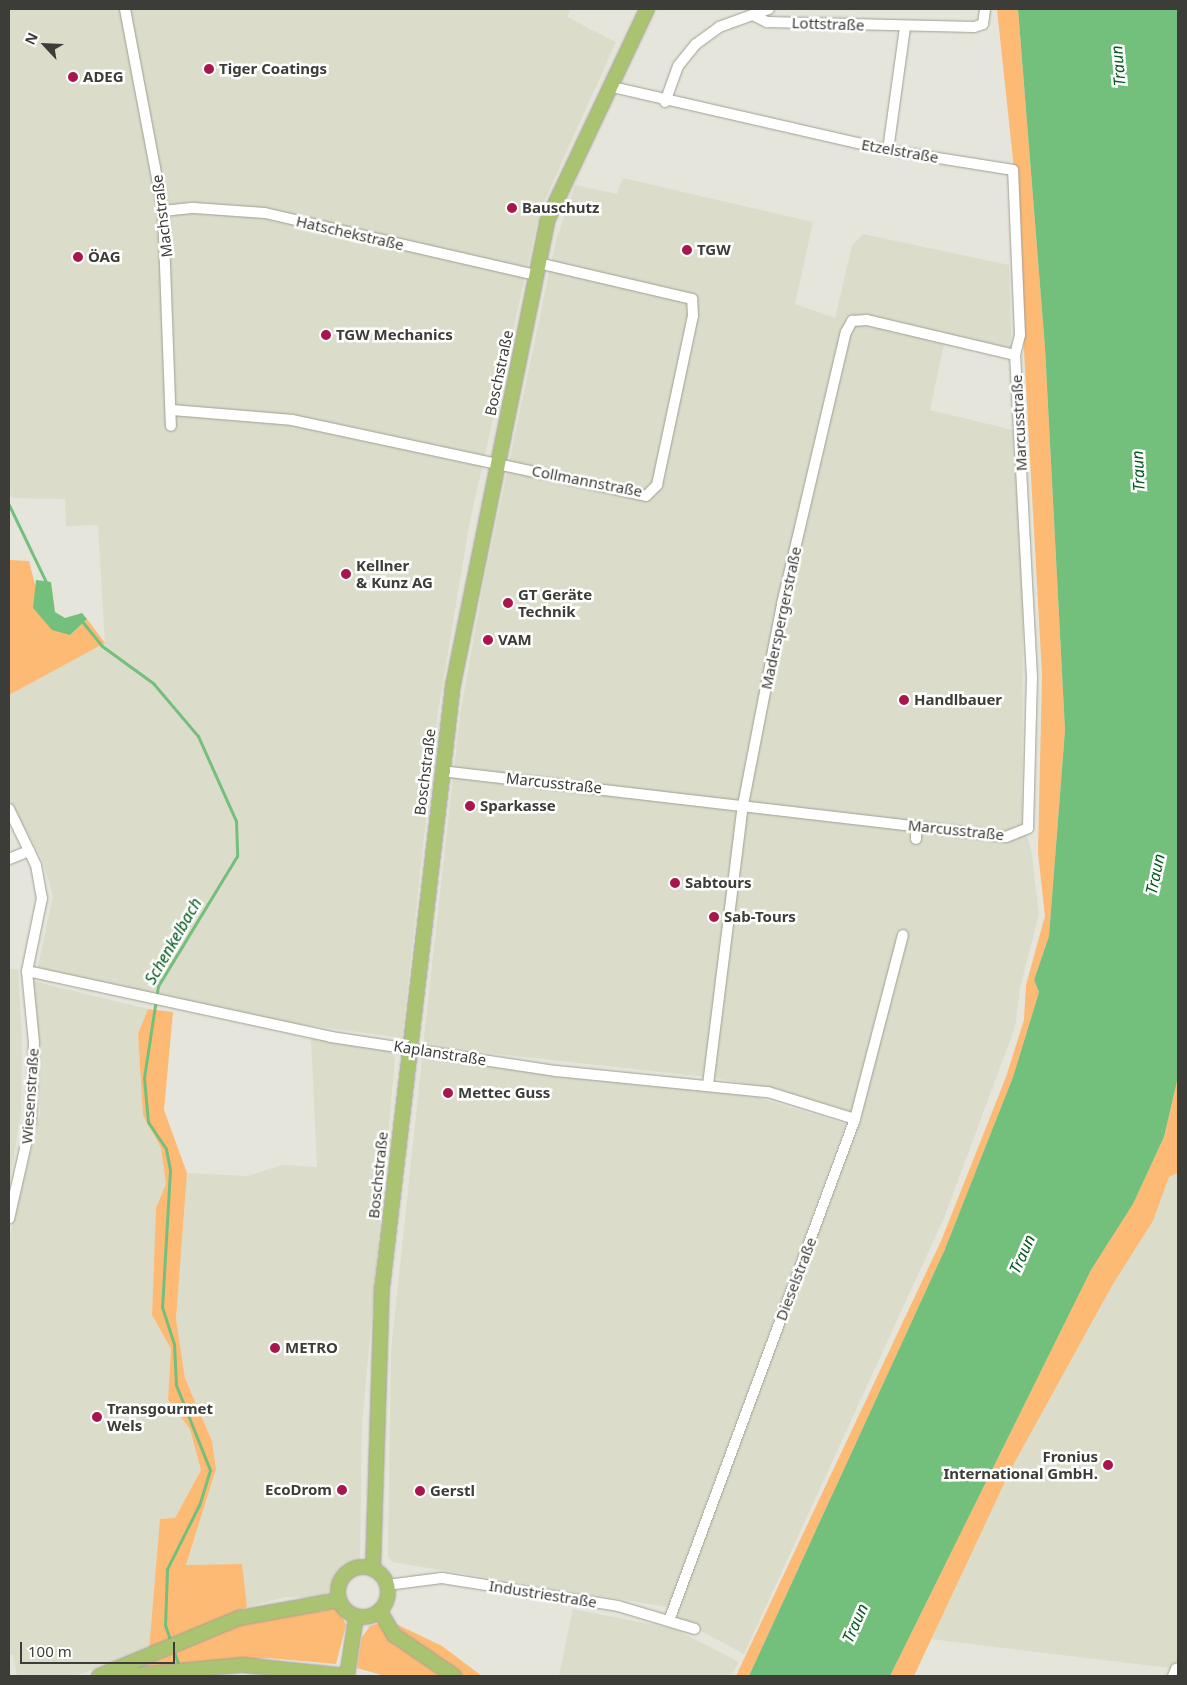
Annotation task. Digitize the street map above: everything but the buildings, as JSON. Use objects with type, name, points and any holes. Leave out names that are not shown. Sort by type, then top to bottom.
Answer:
[{"type":"main road","name":"Boschstraße","points":[[373,1569],[382,1290],[441,771],[497,463],[536,269],[559,191],[647,9]]},
{"type":"main road","points":[[339,1600],[341,1580],[347,1573],[373,1569],[387,1585],[386,1603],[380,1611],[356,1617]]},
{"type":"main road","points":[[339,1600],[356,1617]]},
{"type":"main road","points":[[99,1676],[239,1618],[339,1600]]},
{"type":"main road","points":[[380,1611],[394,1635],[454,1676]]},
{"type":"main road","points":[[126,1676],[243,1665],[347,1676],[356,1617]]},
{"type":"street","name":"Machstraße","points":[[125,9],[164,211],[171,426]]},
{"type":"street","points":[[665,102],[678,66],[696,44],[719,26],[769,9]]},
{"type":"street","name":"Lottstraße","points":[[753,15],[767,22],[904,27],[974,27],[983,24],[985,12]]},
{"type":"street","points":[[888,150],[904,27]]},
{"type":"street","name":"Etzelstraße","points":[[609,86],[665,102],[888,150],[1012,170],[1020,335],[1015,354]]},
{"type":"street","name":"Hatschekstraße","points":[[164,211],[194,208],[265,213],[536,269]]},
{"type":"street","name":"Collmannstraße","points":[[171,410],[258,414],[646,496],[657,485],[685,354],[692,299],[536,269]]},
{"type":"street","name":"Maderspergerstraße","points":[[708,1085],[743,805],[782,604],[852,321],[867,320],[1015,354]]},
{"type":"street","name":"Marcusstraße","points":[[441,771],[1006,837],[1028,828],[1032,678],[1015,354]]},
{"type":"street","name":"Wiesenstraße","points":[[9,808],[29,851],[42,898],[27,971],[34,1088],[25,1160],[9,1219]]},
{"type":"street","points":[[916,826],[916,839]]},
{"type":"street","points":[[9,858],[29,851]]},
{"type":"street","name":"Dieselstraße","points":[[670,1618],[855,1118],[903,935]]},
{"type":"street","name":"Kaplanstraße","points":[[27,971],[146,998],[409,1049],[556,1071],[768,1092],[855,1118]]},
{"type":"street","name":"Industriestraße","points":[[387,1585],[442,1578],[670,1618],[695,1629]]},
{"type":"shaded area","points":[[9,9],[570,9],[567,17],[616,42],[540,211],[470,521],[437,718],[402,1038],[234,1015],[37,971],[53,896],[42,859],[9,800],[9,695],[105,643],[98,525],[66,526],[65,499],[12,498],[9,492]]},
{"type":"shaded area","points":[[997,9],[1018,9],[1045,348],[1065,730],[1049,936],[1034,980],[1039,992],[1013,1077],[945,1249],[749,1676],[736,1676],[941,1241],[1006,1077],[1024,1020],[1026,985],[1045,916],[1038,853],[1042,675],[1014,169]]},
{"type":"shaded area","points":[[623,178],[813,222],[795,304],[835,318],[852,246],[863,234],[1009,265],[1012,359],[944,344],[930,410],[1013,430],[1023,589],[1022,822],[1031,849],[1039,914],[1020,988],[1015,1027],[944,1218],[744,1654],[673,1616],[862,1116],[783,1091],[715,1078],[423,1046],[460,715],[484,581],[556,240],[575,185],[617,194]]},
{"type":"shaded area","points":[[9,560],[29,561],[36,589],[70,635],[87,619],[105,643],[9,695]]},
{"type":"shaded area","points":[[9,969],[18,970],[22,1038],[21,1113],[9,1187]]},
{"type":"shaded area","points":[[33,981],[148,1009],[138,1034],[143,1115],[161,1148],[166,1184],[156,1208],[152,1315],[171,1349],[168,1400],[190,1429],[201,1470],[175,1518],[160,1519],[149,1650],[74,1676],[17,1676],[13,1655],[9,1655],[9,1239],[40,1115]]},
{"type":"shaded area","points":[[148,1009],[173,1012],[164,1110],[187,1173],[176,1319],[185,1378],[212,1441],[216,1469],[186,1565],[242,1564],[247,1607],[149,1650],[160,1519],[175,1518],[201,1470],[190,1429],[168,1400],[171,1349],[152,1315],[156,1208],[166,1184],[161,1148],[143,1115],[138,1034]]},
{"type":"shaded area","name":"METRO","points":[[311,1039],[389,1050],[395,1058],[362,1425],[360,1559],[341,1572],[330,1592],[319,1598],[286,1597],[247,1607],[242,1564],[186,1566],[216,1469],[212,1441],[185,1378],[176,1319],[187,1173],[248,1176],[282,1165],[317,1167]]},
{"type":"shaded area","points":[[422,1058],[742,1093],[846,1124],[668,1607],[392,1562],[388,1556],[391,1351]]},
{"type":"shaded area","points":[[1178,1077],[1178,1173],[1169,1177],[1153,1221],[1113,1284],[1011,1469],[914,1676],[890,1676],[1091,1270],[1133,1204],[1164,1137]]},
{"type":"shaded area","points":[[1178,1173],[1178,1669],[930,1639],[1011,1469],[1113,1284],[1153,1221],[1169,1177]]},
{"type":"shaded area","points":[[336,1604],[346,1625],[336,1664],[268,1658],[140,1667],[264,1615],[323,1611]]},
{"type":"shaded area","points":[[573,1609],[675,1629],[739,1662],[731,1676],[559,1676]]},
{"type":"shaded area","points":[[380,1623],[444,1676],[385,1676],[357,1668],[362,1637],[370,1626]]},
{"type":"shaded area","points":[[396,1624],[442,1646],[482,1676],[462,1676],[404,1635]]},
{"type":"water","name":"Traun","points":[[1018,9],[1178,9],[1178,1077],[1164,1137],[1133,1204],[1091,1270],[890,1676],[749,1676],[945,1249],[1013,1077],[1039,992],[1034,980],[1049,936],[1065,730],[1045,348]]},
{"type":"water","points":[[36,580],[51,582],[55,612],[65,618],[82,613],[87,619],[70,635],[52,630],[33,608]]},
{"type":"waterway","name":"Schenkelbach","points":[[9,505],[47,584]]},
{"type":"waterway","name":"Schenkelbach","points":[[81,620],[102,646],[153,683],[198,736],[236,821],[237,856],[158,986],[144,1078],[148,1122],[166,1149],[170,1170],[162,1307],[174,1344],[176,1385],[210,1470],[199,1505],[167,1569],[165,1625],[171,1642]]},
{"type":"waterway","name":"Schenkelbach","points":[[173,1648],[179,1666]]},
{"type":"place","name":"Tiger Coatings","points":[[209,69]]},
{"type":"place","name":"ADEG","points":[[73,77]]},
{"type":"place","name":"Bauschutz","points":[[512,208]]},
{"type":"place","name":"TGW","points":[[687,250]]},
{"type":"place","name":"ÖAG","points":[[78,257]]},
{"type":"place","name":"TGW Mechanics","points":[[326,335]]},
{"type":"place","name":"Kellner & Kunz AG","points":[[346,574]]},
{"type":"place","name":"GT Geräte Technik","points":[[508,603]]},
{"type":"place","name":"VAM","points":[[488,640]]},
{"type":"place","name":"Handlbauer","points":[[904,700]]},
{"type":"place","name":"Sparkasse","points":[[470,806]]},
{"type":"place","name":"Sabtours","points":[[675,883]]},
{"type":"place","name":"Sab-Tours","points":[[714,917]]},
{"type":"place","name":"Mettec Guss","points":[[448,1093]]},
{"type":"place","name":"METRO","points":[[275,1348]]},
{"type":"place","name":"Transgourmet Wels","points":[[97,1417]]},
{"type":"place","name":"Fronius International GmbH.","points":[[1108,1465]]},
{"type":"place","name":"EcoDrom","points":[[342,1490]]},
{"type":"place","name":"Gerstl","points":[[420,1491]]}]
